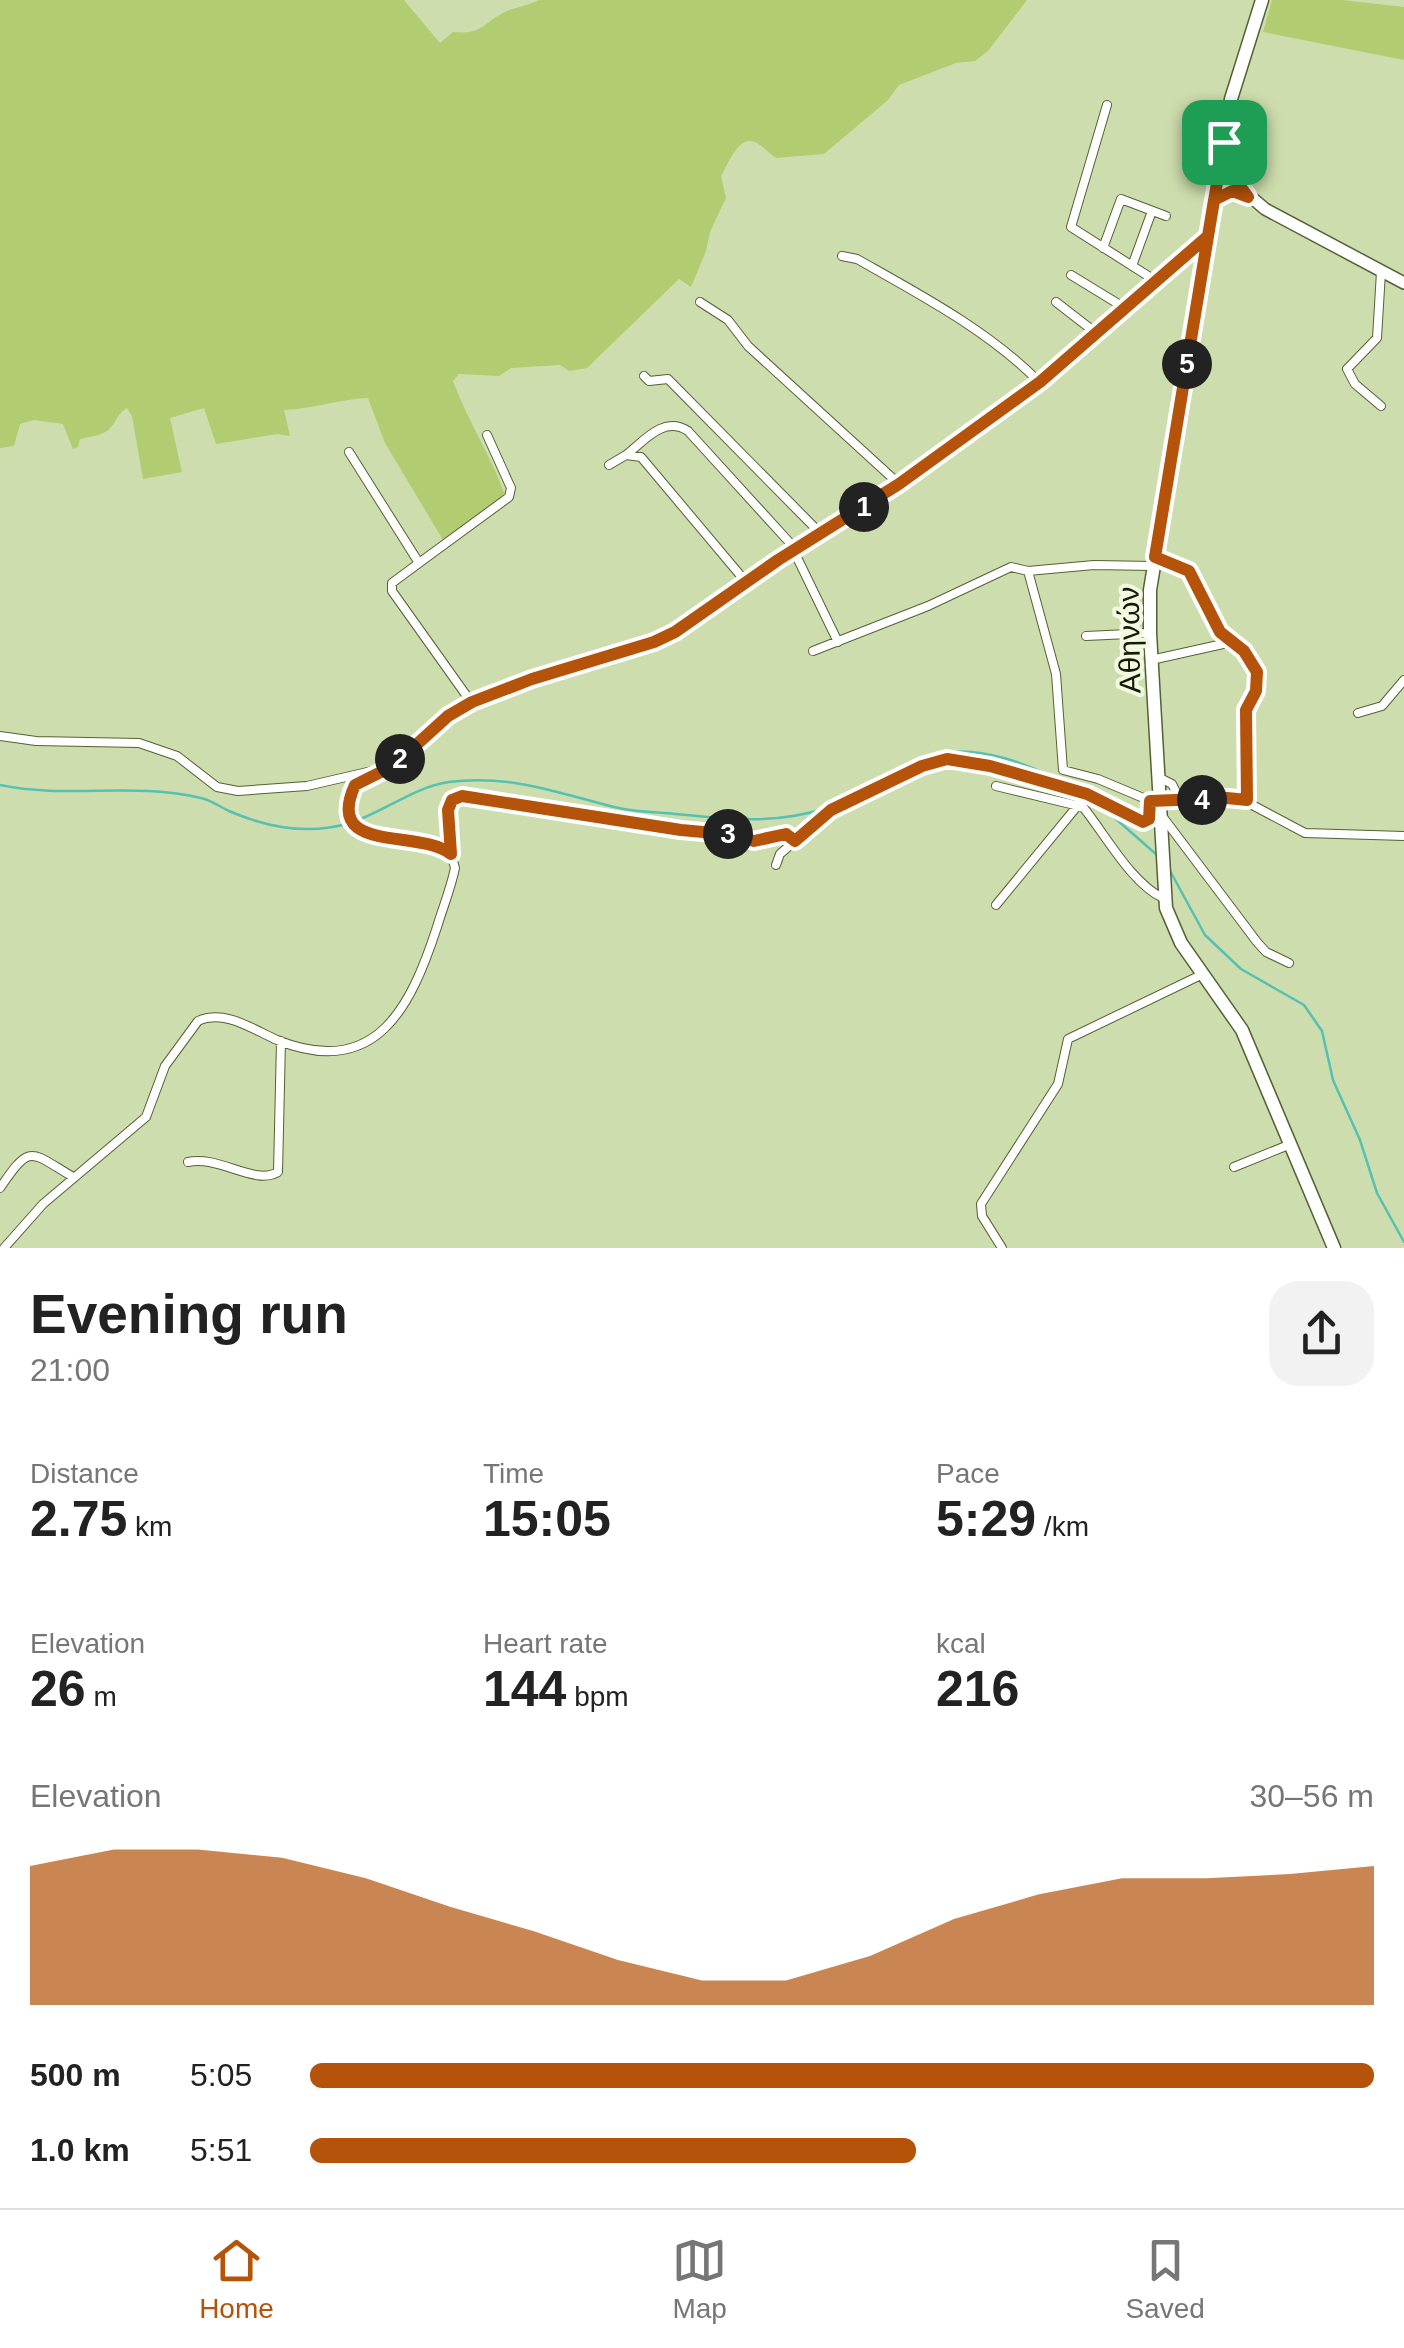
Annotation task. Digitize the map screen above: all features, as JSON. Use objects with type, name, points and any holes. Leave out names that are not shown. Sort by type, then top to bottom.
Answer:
[{"type":"main road","name":"Αθηνών","points":[[1262,0],[1234,84],[1154,562],[1150,633],[1157,804],[1163,895],[1181,943],[1242,1030],[1334,1248]]},
{"type":"main road","points":[[1216,189],[1234,188],[1224,142]]},
{"type":"street","points":[[1108,105],[1071,226],[1156,281]]},
{"type":"street","points":[[1234,188],[1309,234],[1404,283]]},
{"type":"street","points":[[1103,248],[1121,200],[1166,216]]},
{"type":"street","points":[[1132,266],[1152,211]]},
{"type":"street","points":[[451,854],[427,842],[394,840],[363,832],[352,822],[349,806],[355,785],[398,761],[448,716],[472,702],[532,679],[654,642],[681,628],[899,484],[1040,382],[1208,236]]},
{"type":"street","points":[[842,256],[857,258],[954,316],[1016,359],[1040,382]]},
{"type":"street","points":[[1380,406],[1355,384],[1347,370],[1377,338],[1381,272]]},
{"type":"street","points":[[1072,275],[1124,308]]},
{"type":"street","points":[[700,302],[728,320],[748,346],[899,484]]},
{"type":"street","points":[[1056,302],[1096,333]]},
{"type":"street","points":[[644,376],[652,381],[668,380],[822,535]]},
{"type":"street","points":[[609,465],[663,427],[680,426],[794,550],[838,642]]},
{"type":"street","points":[[472,702],[390,588],[509,497],[511,488],[486,435]]},
{"type":"street","points":[[348,452],[418,563]]},
{"type":"street","points":[[626,455],[641,457],[746,582]]},
{"type":"street","points":[[813,651],[1012,568],[1028,571],[1154,562],[1189,571],[1220,632],[1250,658],[1258,682],[1246,710],[1247,800]]},
{"type":"street","points":[[1028,571],[1056,674],[1063,770],[1157,804],[1257,942],[1266,952],[1289,963]]},
{"type":"street","points":[[1086,636],[1150,633]]},
{"type":"street","points":[[1151,660],[1232,642]]},
{"type":"street","points":[[1358,713],[1382,706],[1404,680]]},
{"type":"street","points":[[0,736],[36,741],[139,743],[178,756],[217,787],[238,791],[351,778],[398,761]]},
{"type":"street","points":[[776,864],[780,854],[831,810],[922,766],[947,759],[990,766],[1087,794],[1143,822],[1157,804]]},
{"type":"street","points":[[1158,777],[1172,784],[1180,800]]},
{"type":"street","points":[[996,786],[1079,804],[1146,889],[1163,895]]},
{"type":"street","points":[[4,1248],[43,1204],[146,1117],[166,1066],[198,1021],[219,1016],[308,1050],[342,1051],[374,1038],[394,1020],[413,992],[455,872],[448,810],[452,800],[462,796],[754,841],[786,834],[795,841]]},
{"type":"street","points":[[1157,804],[1247,800],[1305,833],[1404,836]]},
{"type":"street","points":[[996,904],[1079,804]]},
{"type":"street","points":[[1002,1248],[982,1216],[981,1204],[1058,1084],[1068,1039],[1203,974]]},
{"type":"street","points":[[188,1162],[207,1160],[266,1176],[278,1172],[281,1041]]},
{"type":"street","points":[[1234,1167],[1291,1144]]},
{"type":"street","points":[[0,1188],[20,1160],[29,1156],[73,1178]]},
{"type":"green space","points":[[0,0],[404,0],[440,43],[453,32],[477,30],[507,11],[539,0],[1027,0],[988,51],[975,61],[956,63],[899,85],[888,100],[824,154],[776,158],[755,142],[739,147],[721,176],[726,198],[691,287],[679,279],[587,368],[569,371],[560,365],[511,368],[499,376],[459,374],[453,381],[506,498],[443,540],[385,443],[368,398],[284,410],[290,436],[277,434],[216,444],[204,408],[170,418],[182,472],[143,479],[132,416],[127,408],[108,430],[80,439],[73,449],[63,424],[34,420],[20,424],[14,446],[0,448]]},
{"type":"green space","points":[[1272,0],[1342,0],[1404,7],[1404,60],[1263,32]]},
{"type":"waterway","points":[[873,785],[922,760],[954,752],[1005,758],[1067,785]]},
{"type":"waterway","points":[[358,820],[426,788],[471,780],[533,786],[629,810],[713,818],[770,819],[826,808]]},
{"type":"waterway","points":[[0,785],[50,791],[176,793],[289,828],[320,829],[350,823]]},
{"type":"waterway","points":[[1100,805],[1157,855]]},
{"type":"waterway","points":[[1169,869],[1205,935],[1241,969],[1304,1005],[1322,1031],[1333,1080],[1360,1140],[1377,1193],[1404,1242]]},
{"type":"route","points":[[1224,142],[1208,236],[1040,382],[899,484],[778,560],[675,632],[632,650],[532,679],[460,708],[393,766],[355,785],[349,806],[354,824],[363,832],[394,840],[420,840],[451,854],[448,810],[452,800],[462,796],[754,841],[786,834],[795,841],[831,810],[922,766],[947,759],[990,766],[1087,794],[1143,822],[1149,819],[1150,801],[1247,800],[1246,710],[1256,691],[1257,672],[1244,651],[1220,632],[1194,576],[1155,557],[1214,200],[1232,191],[1248,197],[1236,185],[1224,142]]}]
